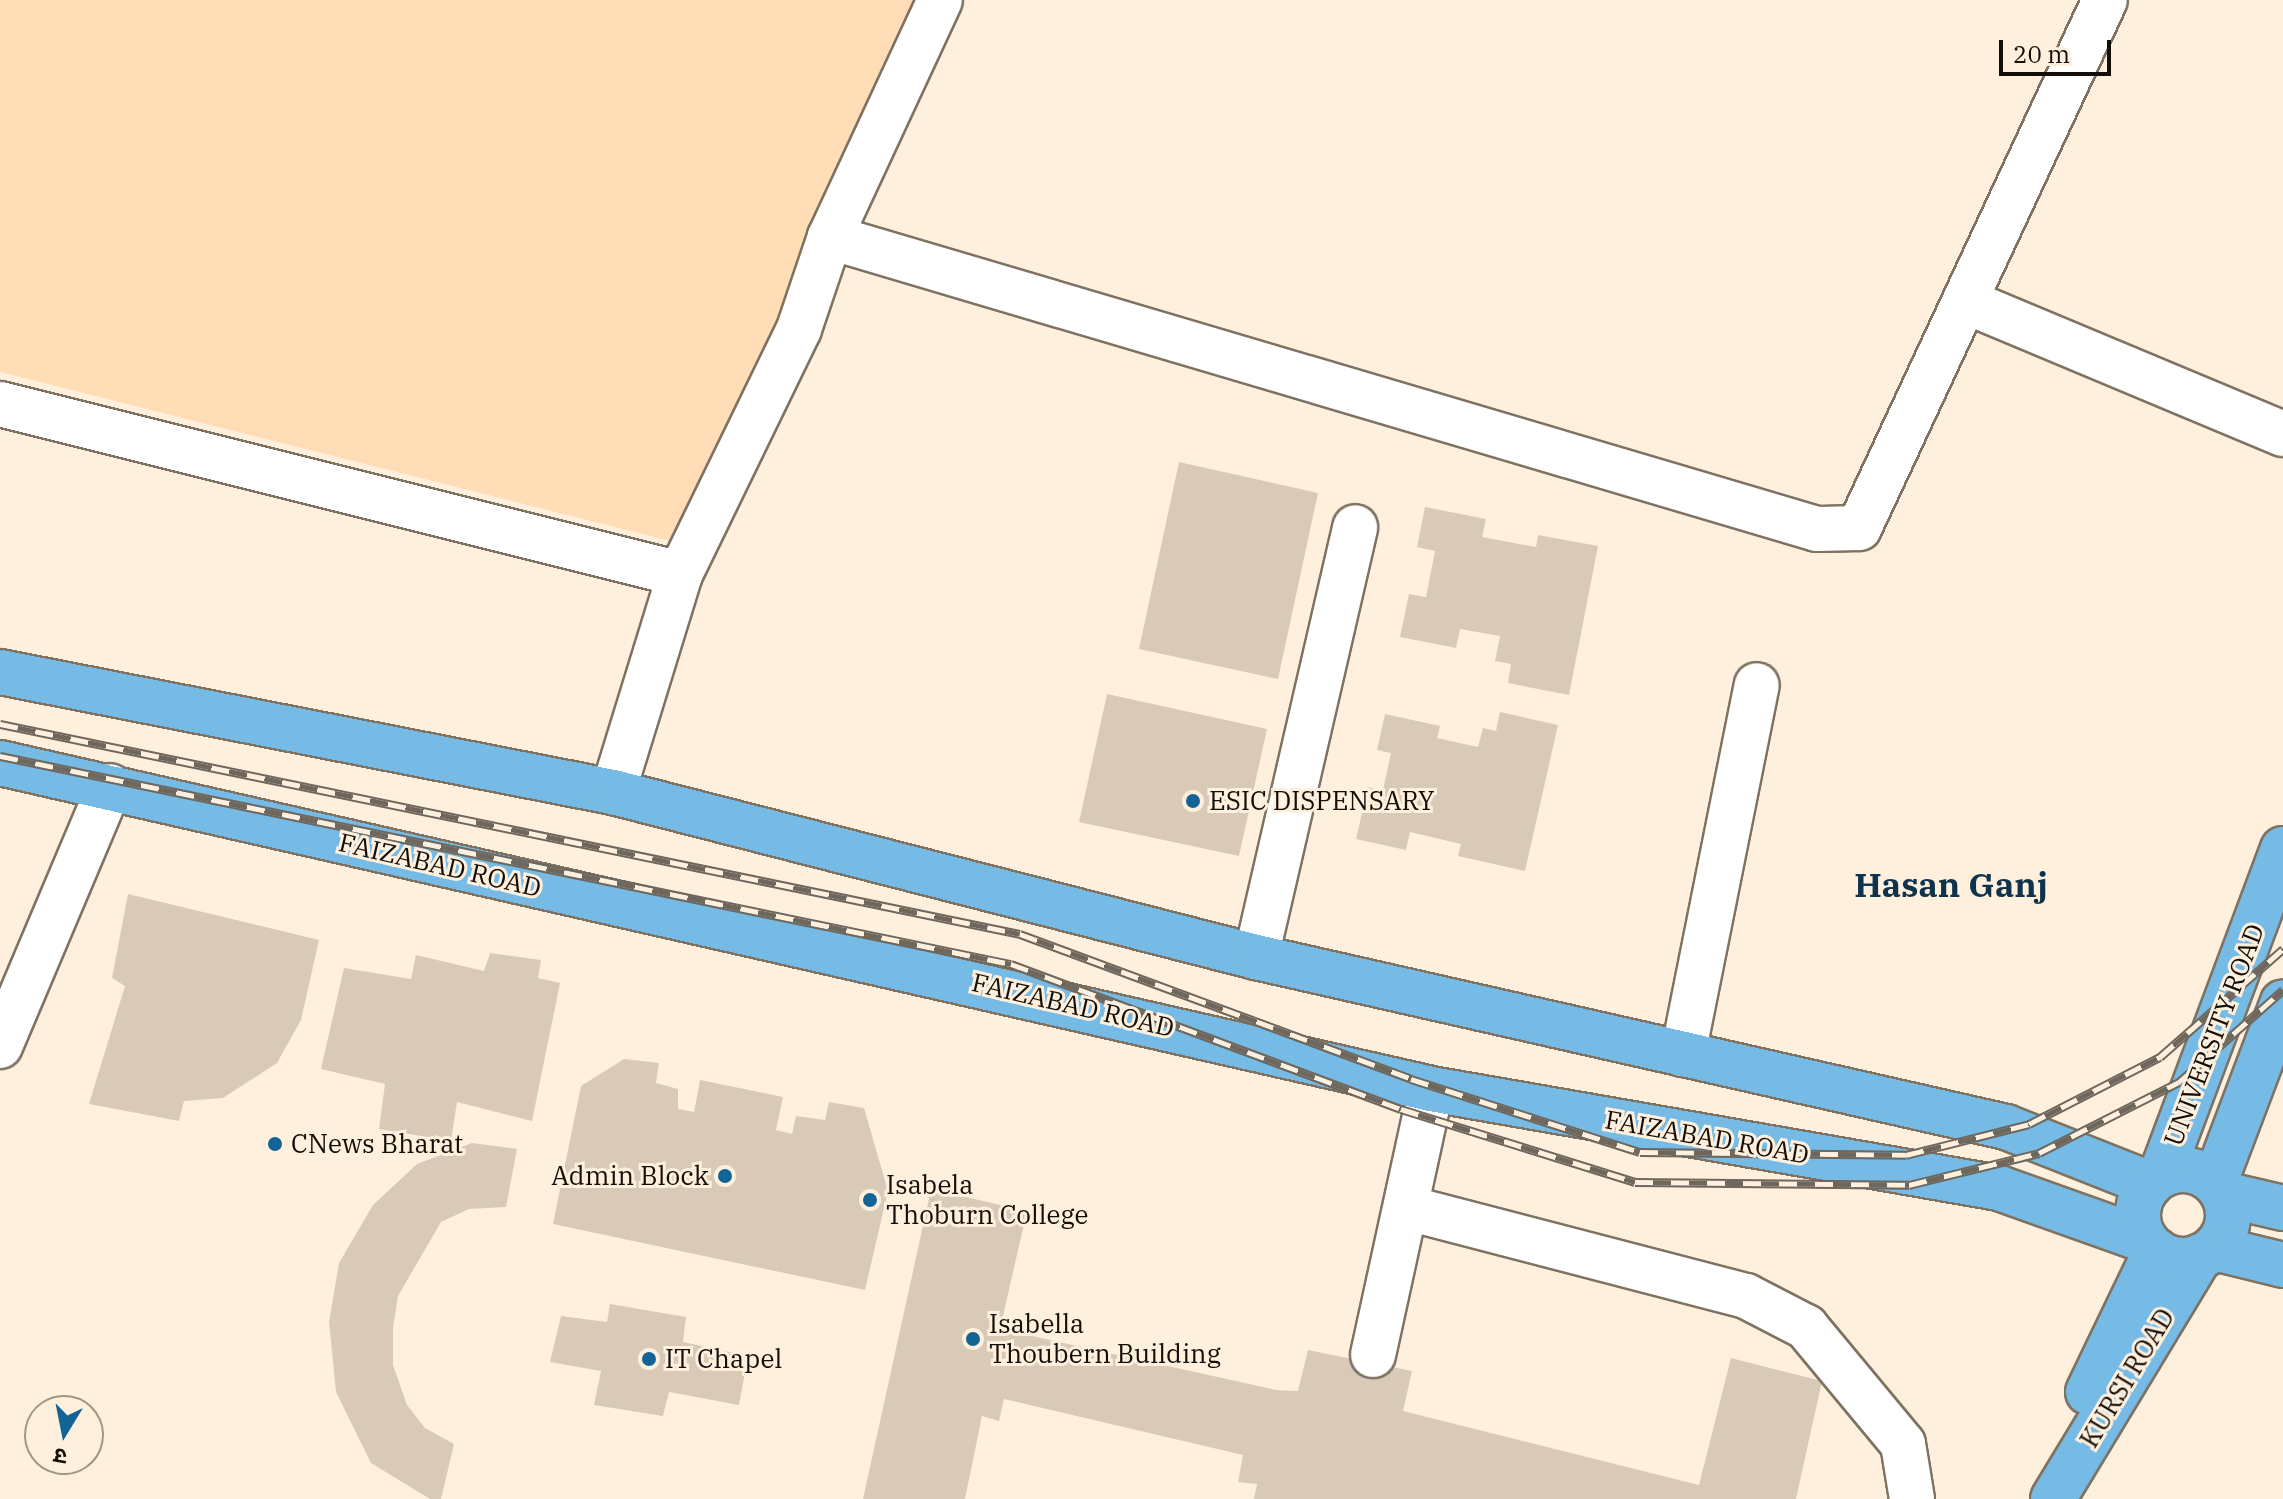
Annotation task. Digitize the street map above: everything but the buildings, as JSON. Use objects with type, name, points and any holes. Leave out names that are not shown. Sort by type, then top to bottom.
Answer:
[{"type":"main road","points":[[0,672],[613,792],[1256,957],[2006,1127],[2156,1179],[2189,1170],[2219,1188],[2283,1208]]},
{"type":"main road","name":"FAIZABAD ROAD","points":[[0,763],[1431,1089],[1999,1188],[2151,1245]]},
{"type":"main road","name":"UNIVERSITY ROAD","points":[[2156,1179],[2283,849]]},
{"type":"main road","name":"UNIVERSITY ROAD","points":[[2219,1188],[2283,1002]]},
{"type":"main road","points":[[2156,1179],[2138,1210],[2151,1245],[2185,1260],[2207,1252],[2283,1265]]},
{"type":"main road","points":[[2207,1252],[2228,1222],[2219,1188]]},
{"type":"main road","name":"KURSI ROAD","points":[[2037,1499],[2151,1245]]},
{"type":"main road","name":"KURSI ROAD","points":[[2053,1499],[2207,1252]]},
{"type":"street","points":[[613,792],[680,574],[799,329],[830,237],[940,0]]},
{"type":"street","points":[[830,237],[1817,529],[1859,528],[2105,0]]},
{"type":"street","points":[[1965,301],[2283,434]]},
{"type":"street","points":[[0,404],[680,574]]},
{"type":"street","points":[[1256,957],[1355,527]]},
{"type":"street","points":[[1683,1054],[1757,685]]},
{"type":"street","points":[[0,1046],[110,786]]},
{"type":"street","points":[[1373,1355],[1408,1208],[1431,1089]]},
{"type":"street","points":[[1408,1208],[1746,1296],[1806,1327],[1903,1444],[1912,1499]]},
{"type":"shaded area","points":[[0,0],[946,0],[694,547],[0,372]]},
{"type":"railway","points":[[0,724],[1020,934],[1411,1079],[1640,1152],[1906,1155],[2029,1124],[2160,1057],[2283,949]]},
{"type":"railway","points":[[0,756],[1011,964],[1401,1109],[1635,1182],[1909,1185],[2039,1153],[2179,1082],[2283,990]]},
{"type":"place","name":"ESIC DISPENSARY","points":[[1193,801]]},
{"type":"place","name":"CNews Bharat","points":[[275,1144]]},
{"type":"place","name":"Admin Block","points":[[725,1176]]},
{"type":"place","name":"Isabela Thoburn College","points":[[870,1200]]},
{"type":"place","name":"Isabella Thoubern Building","points":[[973,1339]]},
{"type":"place","name":"IT Chapel","points":[[649,1359]]},
{"type":"district","name":"Hasan Ganj","points":[[1951,885]]}]
